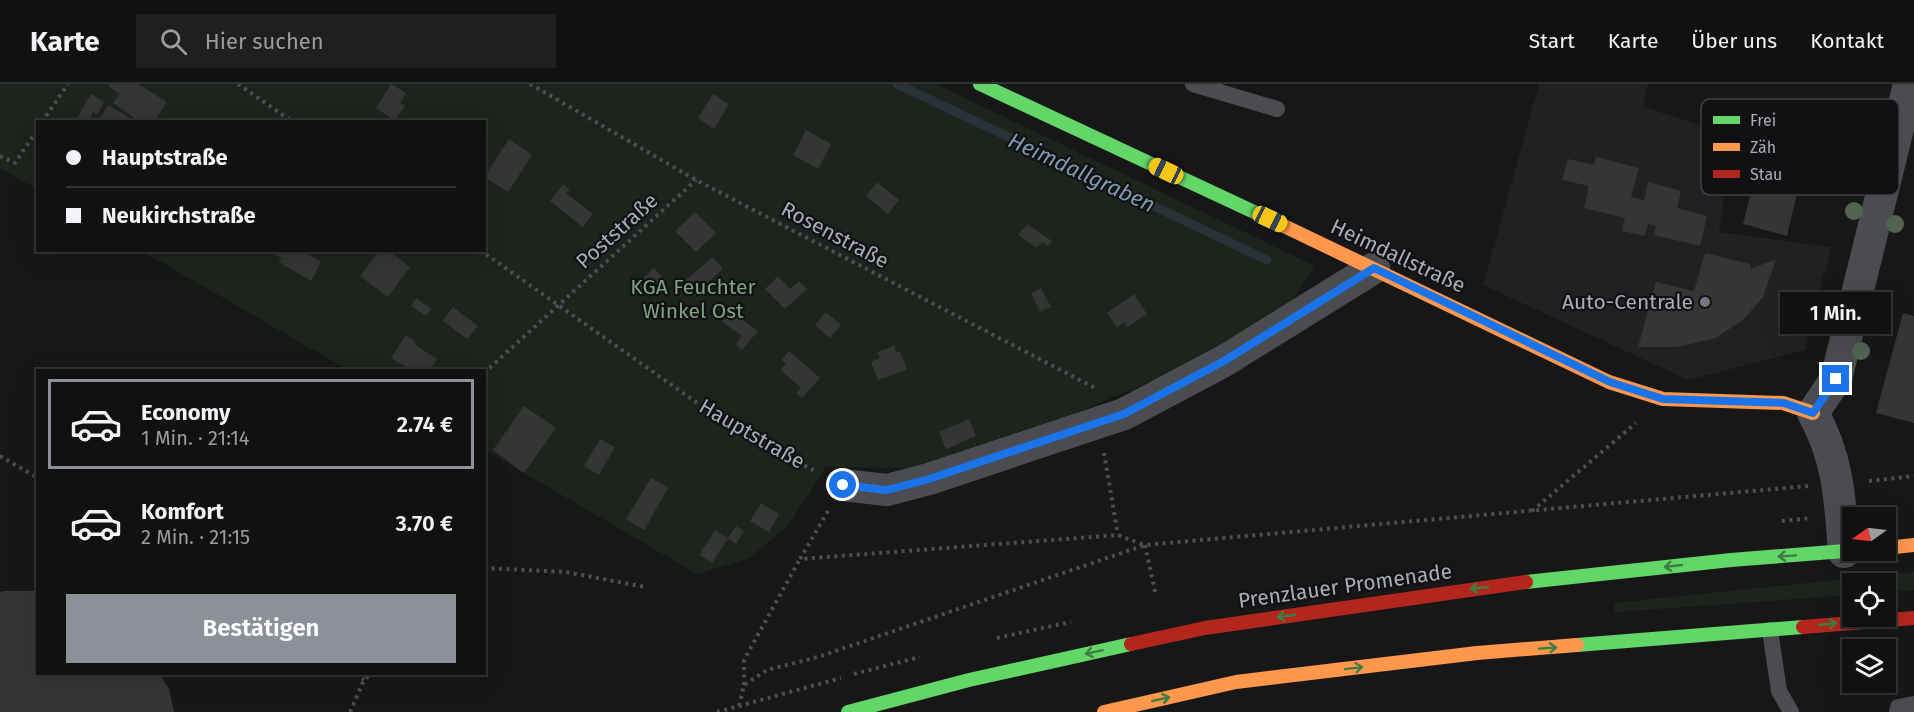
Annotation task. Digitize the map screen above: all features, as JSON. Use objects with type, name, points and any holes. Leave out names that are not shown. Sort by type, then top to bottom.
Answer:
[{"type":"main road","name":"Heimdallstraße","points":[[980,84],[1374,268],[1610,382],[1663,399],[1784,403],[1813,413]]},
{"type":"main road","points":[[1896,547],[1914,545]]},
{"type":"main road","name":"Prenzlauer Promenade","points":[[848,712],[969,680],[1205,628],[1465,589],[1731,560],[1842,552]]},
{"type":"main road","points":[[1104,712],[1259,680],[1477,653],[1914,618]]},
{"type":"street","points":[[1899,124],[1909,84]]},
{"type":"street","points":[[1843,507],[1839,483],[1824,434],[1813,413],[1836,379],[1882,195]]},
{"type":"street","points":[[843,485],[887,490],[929,479],[1111,418],[1224,361],[1374,268]]},
{"type":"lane","points":[[1193,84],[1277,110]]},
{"type":"lane","points":[[1770,630],[1779,691],[1791,712]]},
{"type":"lane","points":[[1897,712],[1898,707],[1914,704]]},
{"type":"path","points":[[43,120],[68,84]]},
{"type":"path","points":[[238,84],[290,120]]},
{"type":"path","name":"Rosenstraße","points":[[530,84],[696,180],[1096,389],[1111,418]]},
{"type":"path","points":[[0,156],[15,163],[36,132]]},
{"type":"path","name":"Poststraße","points":[[486,371],[696,180]]},
{"type":"path","name":"Hauptstraße","points":[[483,252],[734,429],[843,485]]},
{"type":"path","points":[[1532,512],[1663,399]]},
{"type":"path","points":[[1111,418],[1118,535]]},
{"type":"path","points":[[0,456],[36,477]]},
{"type":"path","points":[[744,685],[767,670],[818,657],[1145,545],[1914,476]]},
{"type":"path","points":[[717,712],[739,706],[744,685],[744,660],[843,485]]},
{"type":"path","points":[[800,559],[1118,535],[1145,545]]},
{"type":"path","points":[[1145,545],[1156,596]]},
{"type":"path","points":[[486,568],[566,572],[645,586]]},
{"type":"path","points":[[357,675],[364,680]]},
{"type":"path","points":[[350,712],[364,680],[370,675]]},
{"type":"shaded area","points":[[1539,84],[1648,84],[1643,107],[1701,125],[1701,195],[1725,195],[1719,232],[1831,247],[1805,350],[1688,380],[1483,285]]},
{"type":"green space","name":"KGA Feuchter Winkel Ost","points":[[0,84],[936,84],[1315,266],[1286,309],[1191,364],[1027,434],[917,468],[826,467],[788,526],[748,559],[697,574],[486,451],[486,369],[346,369],[144,252],[486,252],[486,120],[36,120],[36,188],[0,168]]},
{"type":"green space","points":[[1914,572],[1914,590],[1896,591],[1896,574]]},
{"type":"green space","points":[[1842,579],[1842,596],[1615,612],[1614,603]]},
{"type":"building","points":[[110,84],[138,84],[167,102],[157,118],[160,120],[137,120],[113,103],[120,94],[108,86]]},
{"type":"building","points":[[391,84],[406,93],[400,103],[405,106],[396,120],[376,108]]},
{"type":"building","points":[[91,94],[104,102],[97,115],[93,112],[89,120],[76,120]]},
{"type":"building","points":[[713,94],[729,104],[714,129],[698,118]]},
{"type":"building","points":[[108,105],[133,120],[99,120]]},
{"type":"building","points":[[806,130],[831,144],[818,169],[793,155]]},
{"type":"building","points":[[509,139],[532,155],[508,192],[486,178],[486,174]]},
{"type":"building","points":[[1596,157],[1639,168],[1631,197],[1644,200],[1648,182],[1681,191],[1677,208],[1707,216],[1700,246],[1654,235],[1656,226],[1648,224],[1645,236],[1622,231],[1625,218],[1584,208],[1589,186],[1562,180],[1568,159],[1594,165]]},
{"type":"building","points":[[877,182],[899,200],[888,214],[866,196]]},
{"type":"building","points":[[563,184],[570,190],[566,193],[593,214],[583,227],[550,201]]},
{"type":"building","points":[[1750,195],[1797,195],[1787,236],[1743,224]]},
{"type":"building","points":[[695,212],[716,233],[696,252],[675,231]]},
{"type":"building","points":[[1027,224],[1052,241],[1048,246],[1042,242],[1037,248],[1018,235]]},
{"type":"building","points":[[270,252],[304,252],[321,262],[311,281],[279,262],[281,258]]},
{"type":"building","points":[[378,252],[391,252],[410,267],[388,297],[360,276]]},
{"type":"building","name":"Auto-Centrale","points":[[1705,253],[1750,264],[1751,269],[1776,259],[1763,297],[1744,319],[1716,338],[1677,347],[1638,347],[1656,282],[1694,291]]},
{"type":"building","points":[[713,257],[723,269],[697,292],[686,280]]},
{"type":"building","points":[[654,268],[663,278],[645,295],[635,286]]},
{"type":"building","points":[[778,276],[790,289],[799,281],[807,289],[785,309],[765,289]]},
{"type":"building","points":[[1041,288],[1051,307],[1040,312],[1031,293]]},
{"type":"building","points":[[1134,294],[1147,314],[1127,327],[1125,322],[1117,327],[1107,313]]},
{"type":"building","points":[[416,298],[431,309],[426,316],[411,306]]},
{"type":"building","points":[[453,307],[478,326],[467,339],[443,321]]},
{"type":"building","points":[[730,311],[758,331],[742,350],[736,345],[742,336],[722,322]]},
{"type":"building","points":[[826,312],[841,325],[830,338],[815,325]]},
{"type":"building","points":[[1903,313],[1914,316],[1914,423],[1876,413]]},
{"type":"building","points":[[406,335],[415,342],[414,344],[437,359],[431,369],[409,369],[391,358]]},
{"type":"building","points":[[894,346],[896,352],[900,351],[907,369],[878,380],[871,362],[880,358],[877,352]]},
{"type":"building","points":[[789,351],[820,378],[802,398],[796,393],[801,388],[781,370],[786,364],[782,360]]},
{"type":"building","points":[[524,406],[556,428],[524,473],[493,450]]},
{"type":"building","points":[[969,419],[976,436],[946,449],[939,432]]},
{"type":"building","points":[[600,439],[615,447],[599,475],[584,466]]},
{"type":"building","points":[[651,478],[668,488],[644,530],[626,519]]},
{"type":"building","points":[[761,503],[779,514],[769,532],[750,521]]},
{"type":"building","points":[[736,526],[744,531],[736,544],[728,538]]},
{"type":"building","points":[[715,530],[728,538],[712,563],[699,555]]},
{"type":"building","points":[[36,591],[36,675],[161,675],[169,689],[174,712],[0,712],[0,592]]},
{"type":"waterway","name":"Heimdallgraben","points":[[897,84],[1267,260]]},
{"type":"traffic: fast","points":[[980,84],[1284,226]]},
{"type":"traffic: fast","points":[[1526,582],[1731,560],[1842,551]]},
{"type":"traffic: fast","points":[[1577,645],[1803,627]]},
{"type":"traffic: fast","points":[[848,712],[969,680],[1131,644]]},
{"type":"traffic: slow","points":[[1284,226],[1609,382],[1663,399],[1783,403],[1813,413]]},
{"type":"traffic: slow","points":[[1896,547],[1914,545]]},
{"type":"traffic: slow","points":[[1104,712],[1236,682],[1477,653],[1577,645]]},
{"type":"traffic: jam","points":[[1131,644],[1205,628],[1526,582]]},
{"type":"traffic: jam","points":[[1803,627],[1914,618]]},
{"type":"place","name":"Auto-Centrale","points":[[1705,302]]},
{"type":"route","points":[[843,485],[887,490],[929,479],[1124,414],[1224,361],[1374,268],[1610,382],[1663,399],[1784,403],[1813,413],[1836,379]]}]
